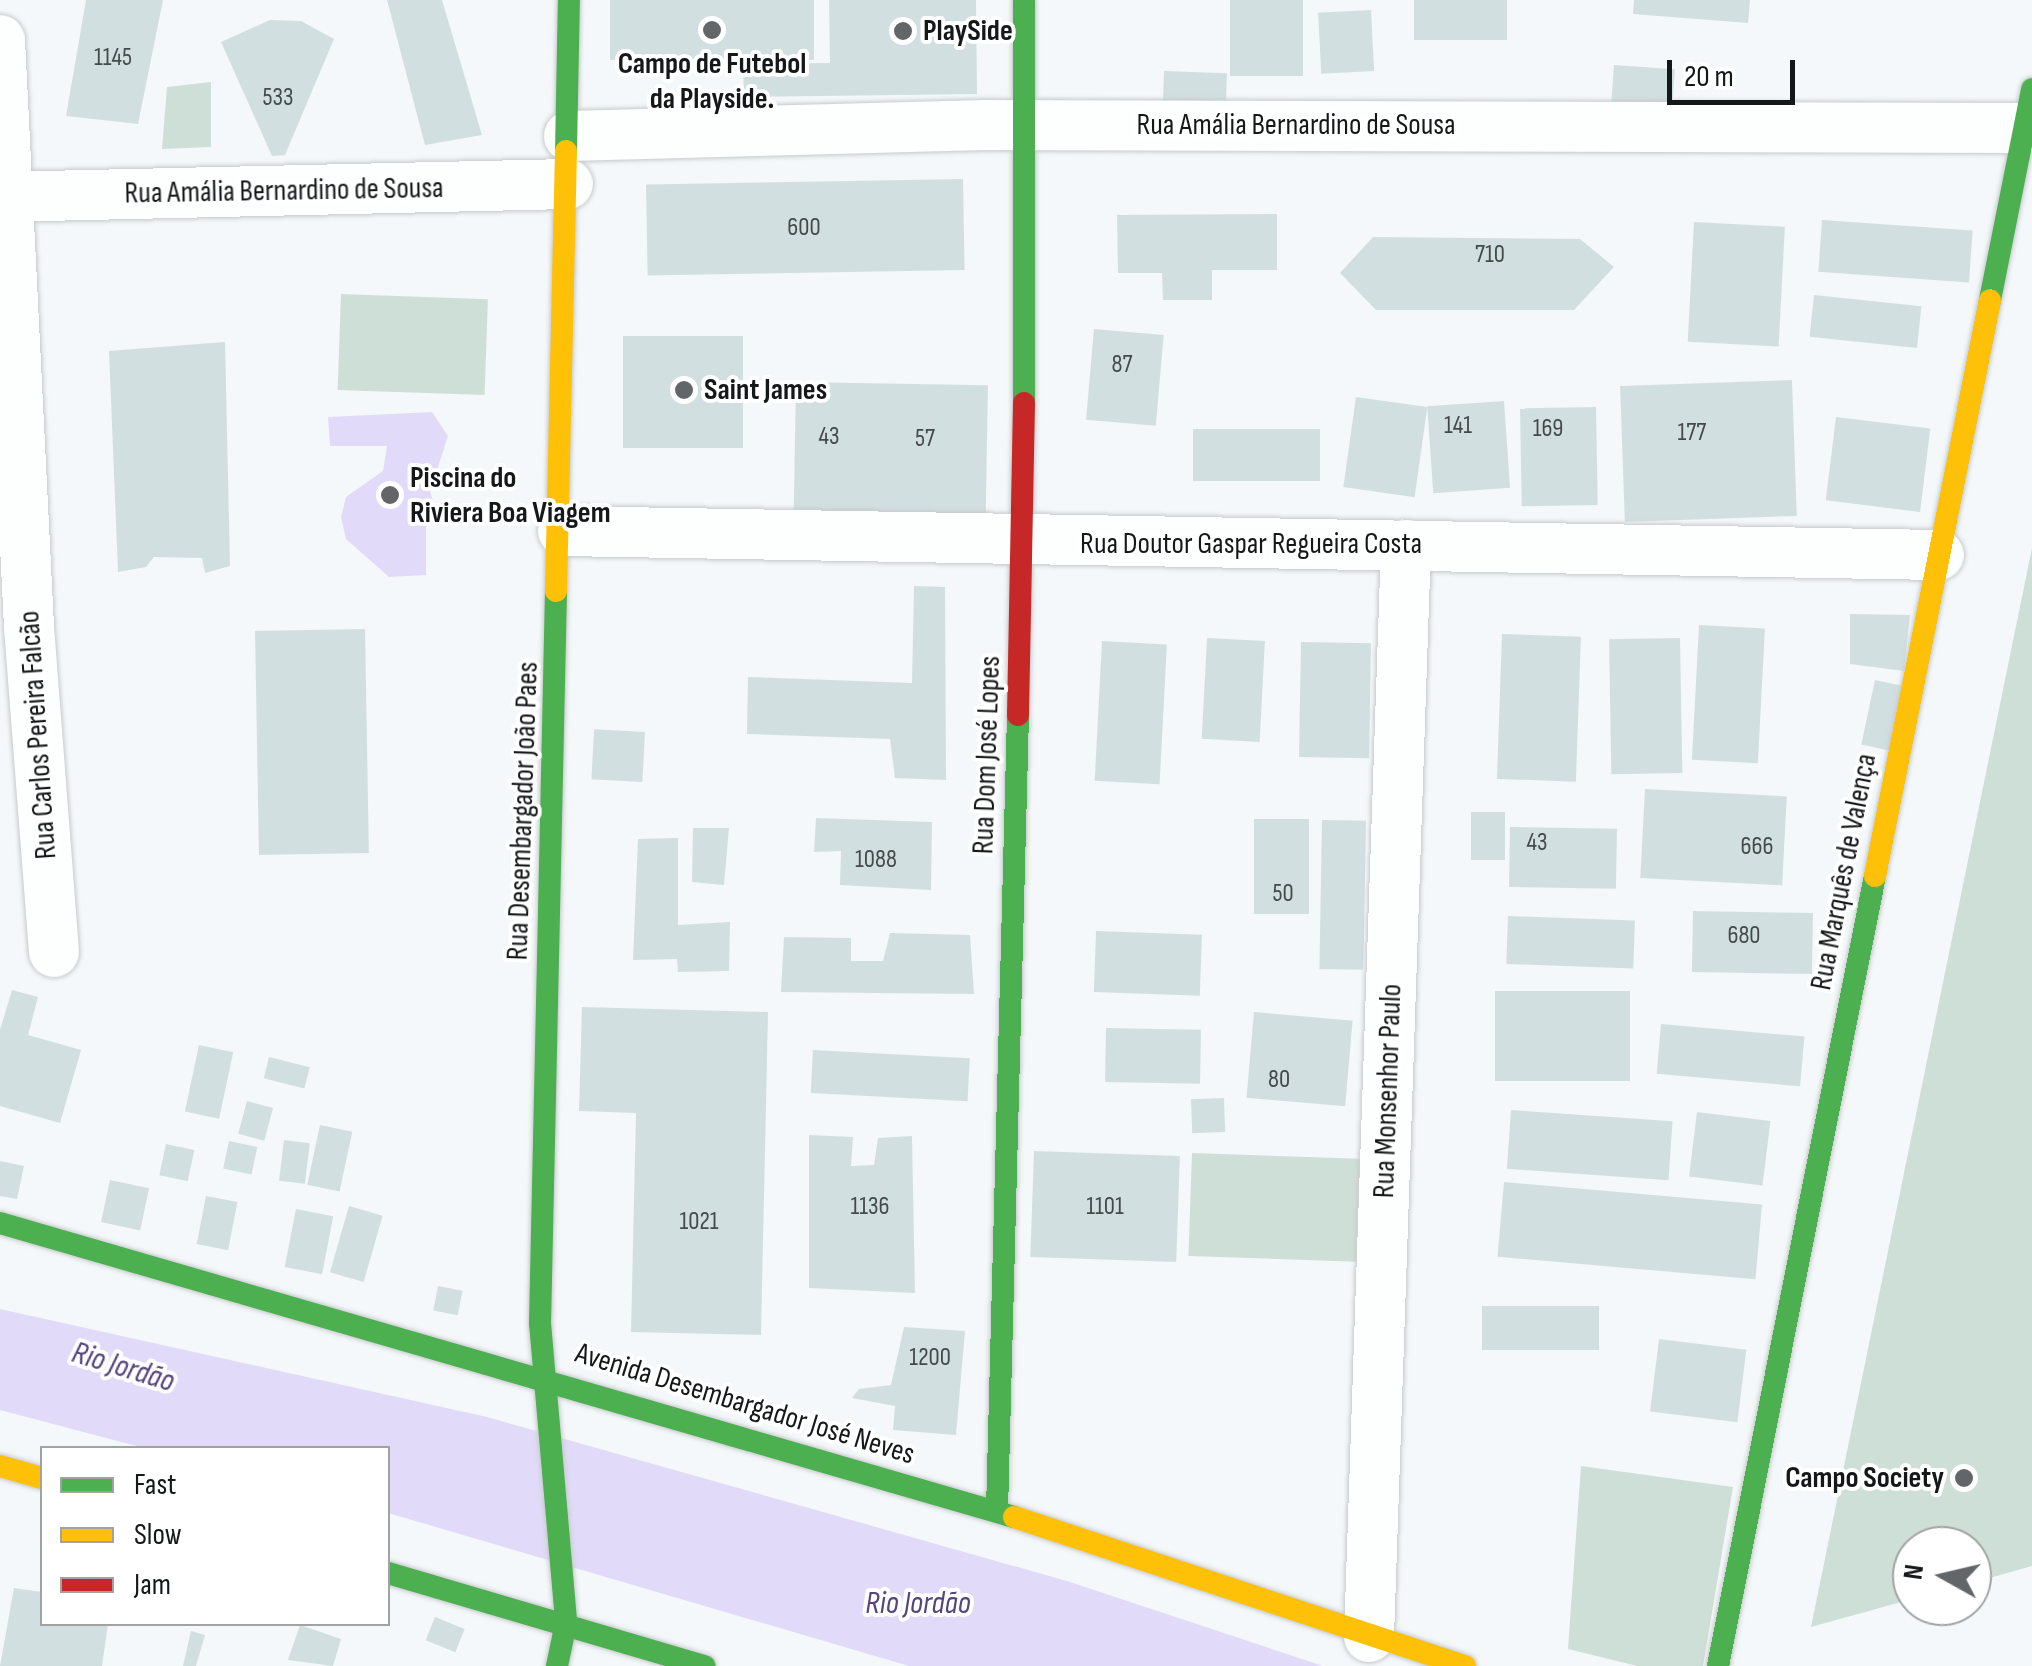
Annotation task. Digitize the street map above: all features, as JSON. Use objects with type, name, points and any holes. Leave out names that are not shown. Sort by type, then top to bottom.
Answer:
[{"type":"street","name":"Rua Desembargador João Paes","points":[[558,1666],[566,1623],[543,1374],[563,531],[569,0]]},
{"type":"street","name":"Rua Dom José Lopes","points":[[997,1510],[1022,543],[1024,0]]},
{"type":"street","name":"Rua Carlos Pereira Falcão","points":[[0,40],[3,197],[54,952]]},
{"type":"street","name":"Rua Amália Bernardino de Sousa","points":[[3,197],[1023,125],[2027,109]]},
{"type":"street","name":"Rua Marquês de Valença","points":[[1718,1666],[2027,109]]},
{"type":"street","name":"Rua Doutor Gaspar Regueira Costa","points":[[563,531],[1022,543],[1939,554]]},
{"type":"street","name":"Rua Monsenhor Paulo","points":[[1370,1636],[1406,545]]},
{"type":"street","name":"Avenida Desembargador José Neves","points":[[0,1224],[543,1374],[997,1510],[1465,1666]]},
{"type":"street","points":[[0,1466],[40,1477]]},
{"type":"street","points":[[390,1574],[706,1666]]},
{"type":"shaded area","points":[[211,82],[211,147],[162,149],[167,87]]},
{"type":"shaded area","points":[[341,294],[488,299],[485,395],[338,390]]},
{"type":"shaded area","points":[[2032,548],[2032,1566],[1992,1577],[1992,1526],[1892,1526],[1892,1605],[1811,1627]]},
{"type":"shaded area","points":[[1192,1153],[1360,1159],[1356,1262],[1188,1256]]},
{"type":"shaded area","points":[[1581,1466],[1733,1487],[1703,1666],[1637,1666],[1568,1649]]},
{"type":"water","name":"Piscina do Riviera Boa Viagem","points":[[432,412],[448,436],[430,492],[436,510],[426,519],[426,575],[389,577],[346,539],[341,517],[346,497],[383,471],[387,446],[330,446],[328,417]]},
{"type":"water","name":"Rio Jordão","points":[[0,1309],[487,1417],[1067,1581],[1323,1666],[909,1666],[390,1514],[390,1446],[136,1446],[0,1410]]},
{"type":"building","points":[[86,0],[163,0],[138,124],[66,116]]},
{"type":"building","points":[[387,0],[442,0],[482,135],[425,145]]},
{"type":"building","name":"Campo de Futebol da Playside.","points":[[610,0],[814,0],[814,60],[610,60]]},
{"type":"building","name":"PlaySide","points":[[829,0],[976,0],[977,94],[744,97],[743,64],[830,63]]},
{"type":"building","points":[[1230,0],[1303,0],[1303,76],[1230,76]]},
{"type":"building","points":[[1414,0],[1507,0],[1507,40],[1414,40]]},
{"type":"building","points":[[1634,0],[1750,0],[1748,23],[1633,14]]},
{"type":"building","points":[[1371,10],[1374,71],[1321,74],[1318,13]]},
{"type":"building","points":[[270,20],[301,21],[334,39],[285,155],[272,156],[221,42]]},
{"type":"building","points":[[1614,65],[1675,69],[1672,117],[1611,113]]},
{"type":"building","points":[[1164,71],[1227,73],[1226,105],[1163,103]]},
{"type":"building","points":[[963,179],[965,270],[648,276],[646,185]]},
{"type":"building","points":[[1277,214],[1277,270],[1212,270],[1212,300],[1163,300],[1162,273],[1118,273],[1117,215]]},
{"type":"building","points":[[1822,220],[1973,231],[1969,282],[1818,272]]},
{"type":"building","points":[[1694,222],[1785,227],[1779,347],[1688,342]]},
{"type":"building","points":[[1373,237],[1580,239],[1614,267],[1574,310],[1376,310],[1340,273]]},
{"type":"building","points":[[1814,295],[1921,306],[1917,348],[1810,337]]},
{"type":"building","points":[[1094,329],[1164,335],[1156,426],[1086,420]]},
{"type":"building","name":"Saint James","points":[[623,336],[743,336],[743,448],[623,448]]},
{"type":"building","points":[[225,342],[230,566],[205,573],[202,558],[154,557],[146,567],[118,572],[109,351]]},
{"type":"building","points":[[1792,380],[1797,516],[1625,522],[1620,386]]},
{"type":"building","points":[[796,382],[988,385],[986,515],[794,512]]},
{"type":"building","points":[[1356,397],[1427,407],[1415,497],[1343,487]]},
{"type":"building","points":[[1504,401],[1510,488],[1433,493],[1427,406]]},
{"type":"building","points":[[1596,407],[1598,505],[1522,506],[1520,408]]},
{"type":"building","points":[[1836,417],[1930,429],[1920,512],[1826,500]]},
{"type":"building","points":[[1193,429],[1320,429],[1320,481],[1193,481]]},
{"type":"building","points":[[914,586],[945,587],[946,780],[895,778],[890,739],[747,734],[748,677],[912,683]]},
{"type":"building","points":[[1850,614],[1910,615],[1904,671],[1850,664]]},
{"type":"building","points":[[1699,625],[1765,628],[1758,763],[1692,760]]},
{"type":"building","points":[[365,629],[369,853],[259,855],[255,631]]},
{"type":"building","points":[[1502,634],[1581,637],[1576,782],[1497,779]]},
{"type":"building","points":[[1207,638],[1265,641],[1260,742],[1202,739]]},
{"type":"building","points":[[1680,638],[1682,773],[1611,774],[1609,639]]},
{"type":"building","points":[[1102,641],[1167,644],[1160,784],[1095,781]]},
{"type":"building","points":[[1301,642],[1371,643],[1369,758],[1299,757]]},
{"type":"building","points":[[1875,680],[1907,687],[1894,751],[1861,745]]},
{"type":"building","points":[[594,729],[645,732],[642,782],[591,779]]},
{"type":"building","points":[[1645,789],[1787,796],[1782,885],[1640,878]]},
{"type":"building","points":[[1471,812],[1505,812],[1505,860],[1471,860]]},
{"type":"building","points":[[816,818],[932,822],[931,890],[840,885],[841,851],[814,852]]},
{"type":"building","points":[[1254,819],[1309,819],[1309,914],[1254,914]]},
{"type":"building","points":[[1322,820],[1366,821],[1363,970],[1319,969]]},
{"type":"building","points":[[1510,827],[1617,829],[1616,889],[1509,887]]},
{"type":"building","points":[[693,828],[729,828],[724,885],[692,882]]},
{"type":"building","points":[[678,838],[678,925],[730,922],[729,971],[678,972],[677,959],[633,960],[638,839]]},
{"type":"building","points":[[1693,911],[1813,913],[1812,974],[1692,972]]},
{"type":"building","points":[[1508,916],[1635,920],[1633,968],[1506,964]]},
{"type":"building","points":[[1096,931],[1202,935],[1200,996],[1094,992]]},
{"type":"building","points":[[890,933],[970,935],[974,994],[781,992],[784,937],[851,938],[851,961],[883,961]]},
{"type":"building","points":[[12,990],[38,997],[28,1035],[81,1050],[60,1123],[0,1106],[0,1030]]},
{"type":"building","points":[[1495,991],[1630,991],[1630,1081],[1495,1081]]},
{"type":"building","points":[[582,1007],[768,1012],[761,1335],[631,1332],[636,1113],[579,1111]]},
{"type":"building","points":[[1254,1012],[1353,1021],[1345,1106],[1247,1098]]},
{"type":"building","points":[[1661,1024],[1804,1037],[1800,1086],[1657,1074]]},
{"type":"building","points":[[1106,1028],[1201,1030],[1200,1084],[1105,1082]]},
{"type":"building","points":[[199,1045],[233,1052],[219,1119],[185,1112]]},
{"type":"building","points":[[813,1050],[970,1058],[968,1101],[811,1093]]},
{"type":"building","points":[[269,1057],[310,1067],[304,1089],[264,1078]]},
{"type":"building","points":[[1224,1098],[1225,1132],[1192,1133],[1191,1099]]},
{"type":"building","points":[[247,1101],[273,1108],[264,1141],[238,1134]]},
{"type":"building","points":[[1511,1110],[1673,1121],[1668,1180],[1507,1169]]},
{"type":"building","points":[[1697,1112],[1770,1121],[1763,1186],[1689,1177]]},
{"type":"building","points":[[320,1125],[352,1132],[340,1192],[307,1185]]},
{"type":"building","points":[[809,1135],[853,1137],[851,1166],[874,1165],[878,1138],[912,1136],[915,1293],[809,1288]]},
{"type":"building","points":[[284,1140],[310,1143],[305,1184],[279,1181]]},
{"type":"building","points":[[229,1141],[257,1147],[252,1174],[223,1168]]},
{"type":"building","points":[[166,1144],[194,1150],[188,1181],[159,1175]]},
{"type":"building","points":[[1034,1151],[1180,1156],[1176,1262],[1030,1257]]},
{"type":"building","points":[[0,1161],[24,1166],[17,1199],[0,1196]]},
{"type":"building","points":[[110,1180],[149,1188],[140,1230],[101,1222]]},
{"type":"building","points":[[1504,1182],[1762,1205],[1755,1279],[1497,1257]]},
{"type":"building","points":[[206,1196],[237,1202],[228,1250],[197,1244]]},
{"type":"building","points":[[349,1206],[383,1216],[364,1282],[330,1272]]},
{"type":"building","points":[[296,1209],[333,1216],[322,1274],[285,1267]]},
{"type":"building","points":[[438,1286],[463,1291],[458,1315],[433,1311]]},
{"type":"building","points":[[1482,1306],[1599,1306],[1599,1350],[1482,1350]]},
{"type":"building","points":[[904,1327],[965,1331],[956,1435],[893,1430],[895,1406],[852,1398],[859,1389],[891,1385]]},
{"type":"building","points":[[1659,1339],[1746,1350],[1737,1422],[1650,1411]]},
{"type":"building","points":[[14,1588],[40,1592],[40,1626],[108,1626],[102,1666],[0,1666]]},
{"type":"building","points":[[435,1617],[465,1629],[455,1652],[426,1640]]},
{"type":"building","points":[[300,1626],[341,1639],[333,1666],[288,1660]]},
{"type":"building","points":[[191,1631],[205,1635],[196,1666],[183,1666]]},
{"type":"traffic: fast","points":[[566,151],[569,0]]},
{"type":"traffic: fast","points":[[1024,0],[1024,403]]},
{"type":"traffic: fast","points":[[1990,300],[2032,89]]},
{"type":"traffic: fast","points":[[556,591],[540,1323],[566,1623],[557,1666]]},
{"type":"traffic: fast","points":[[997,1511],[1018,715]]},
{"type":"traffic: fast","points":[[1718,1666],[1875,876]]},
{"type":"traffic: fast","points":[[0,1223],[1014,1517]]},
{"type":"traffic: fast","points":[[390,1574],[705,1666]]},
{"type":"traffic: slow","points":[[556,591],[566,151]]},
{"type":"traffic: slow","points":[[1875,876],[1990,300]]},
{"type":"traffic: slow","points":[[0,1466],[40,1477]]},
{"type":"traffic: slow","points":[[1014,1517],[1465,1666]]},
{"type":"traffic: jam","points":[[1018,715],[1024,403]]},
{"type":"place","name":"Campo de Futebol da Playside.","points":[[712,30]]},
{"type":"place","name":"PlaySide","points":[[903,31]]},
{"type":"place","name":"Saint James","points":[[684,390]]},
{"type":"place","name":"Piscina do Riviera Boa Viagem","points":[[390,495]]},
{"type":"place","name":"Campo Society","points":[[1964,1478]]}]
